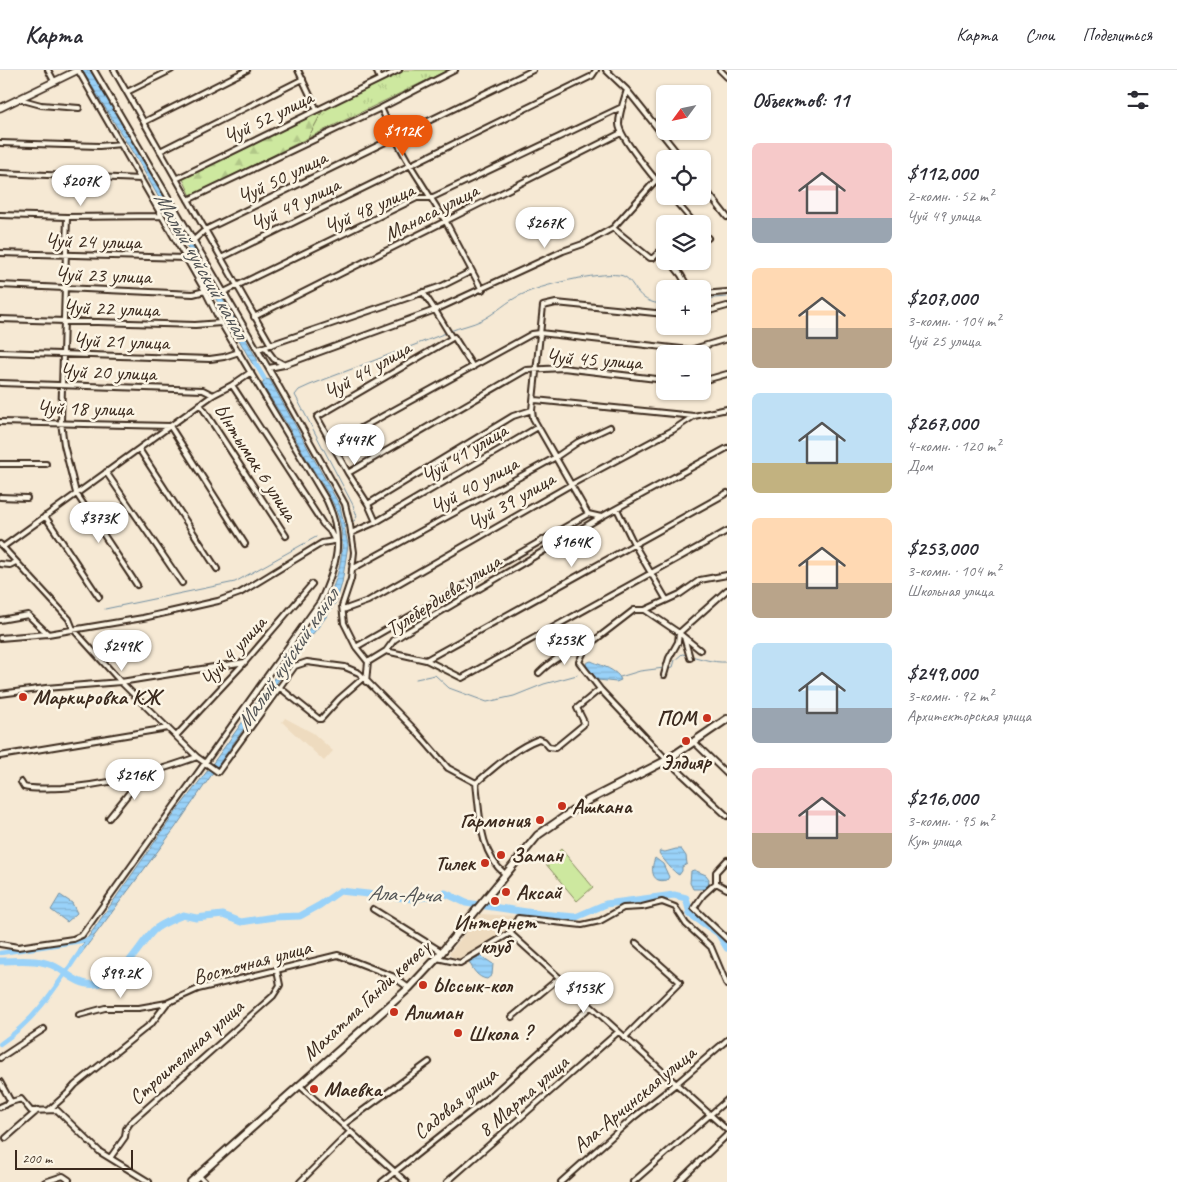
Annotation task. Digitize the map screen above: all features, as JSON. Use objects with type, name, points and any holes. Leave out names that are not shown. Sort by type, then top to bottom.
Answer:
[{"type":"main road","name":"Махатма Ганди көчөсү","points":[[191,1182],[408,988],[438,958],[538,835],[586,801],[666,760],[727,719]]},
{"type":"street","points":[[48,70],[54,81]]},
{"type":"street","points":[[0,108],[78,70],[186,258],[221,323],[327,501],[338,528],[336,562],[331,579],[320,602],[82,935],[73,939],[18,948],[0,944]]},
{"type":"street","points":[[94,70],[258,349],[345,504],[354,552],[343,610],[344,623],[356,647],[368,662],[364,680],[339,699],[321,719],[279,687]]},
{"type":"street","points":[[114,70],[271,345]]},
{"type":"street","points":[[127,92],[171,70]]},
{"type":"street","points":[[144,122],[247,70]]},
{"type":"street","points":[[298,70],[317,110]]},
{"type":"street","points":[[376,70],[380,79]]},
{"type":"street","name":"Чуй 52 улица","points":[[176,179],[399,70]]},
{"type":"street","points":[[188,200],[381,108],[455,70]]},
{"type":"street","name":"Чуй 50 улица","points":[[194,240],[205,230],[533,70]]},
{"type":"street","name":"Чуй 49 улица","points":[[221,258],[592,76],[596,70]]},
{"type":"street","points":[[606,70],[626,90],[675,150]]},
{"type":"street","points":[[720,70],[727,77]]},
{"type":"street","points":[[160,151],[303,79]]},
{"type":"street","points":[[268,368],[284,365],[435,310],[586,243],[613,228],[656,180],[621,133],[619,124],[626,90]]},
{"type":"street","points":[[19,99],[41,104],[79,108]]},
{"type":"street","points":[[381,108],[395,138],[446,222],[482,290]]},
{"type":"street","name":"Чуй 48 улица","points":[[224,292],[417,198],[431,198],[622,108]]},
{"type":"street","name":"Манаса улица","points":[[254,317],[621,133]]},
{"type":"street","points":[[0,143],[99,146],[121,144]]},
{"type":"street","points":[[0,173],[141,179]]},
{"type":"street","points":[[711,197],[727,217]]},
{"type":"street","points":[[679,205],[687,215]]},
{"type":"street","points":[[0,215],[67,217],[162,216]]},
{"type":"street","points":[[67,217],[61,422],[64,445],[76,494],[137,585]]},
{"type":"street","points":[[613,228],[650,258],[656,255]]},
{"type":"street","name":"Чуй 24 улица","points":[[0,253],[186,258]]},
{"type":"street","points":[[258,349],[442,286],[472,271]]},
{"type":"street","name":"Чуй 23 улица","points":[[0,286],[193,294],[204,291]]},
{"type":"street","points":[[424,292],[452,338],[454,337],[458,341],[471,368]]},
{"type":"street","points":[[711,293],[727,292]]},
{"type":"street","points":[[588,514],[533,418],[532,410],[535,400],[543,306],[556,303],[656,313]]},
{"type":"street","points":[[711,310],[727,306]]},
{"type":"street","name":"Чуй 22 улица","points":[[0,319],[195,325],[221,323]]},
{"type":"street","points":[[332,444],[532,334],[540,333],[690,350],[727,339]]},
{"type":"street","name":"Чуй 44 улица","points":[[376,522],[368,504],[348,473],[317,417],[452,338]]},
{"type":"street","points":[[265,348],[274,359],[284,365]]},
{"type":"street","name":"Чуй 21 улица","points":[[0,352],[210,359],[239,352]]},
{"type":"street","name":"Чуй 45 улица","points":[[348,473],[526,370],[563,368],[656,379]]},
{"type":"street","points":[[251,372],[213,395],[45,516],[1,545],[69,618],[73,629],[121,682],[197,757],[218,772],[295,666],[307,662],[345,667],[359,673],[414,729],[448,768],[476,783]]},
{"type":"street","points":[[711,378],[727,374]]},
{"type":"street","name":"Чуй 20 улица","points":[[0,384],[203,390],[213,395]]},
{"type":"street","points":[[232,385],[322,524],[336,542]]},
{"type":"street","points":[[535,400],[694,416],[727,409]]},
{"type":"street","name":"Ынтымак 6 улица","points":[[200,404],[286,536]]},
{"type":"street","name":"Чуй 41 улица","points":[[368,504],[513,416],[532,410]]},
{"type":"street","name":"Чуй 39 улица","points":[[343,610],[368,601],[694,416]]},
{"type":"street","name":"Чуй 18 улица","points":[[0,422],[170,426]]},
{"type":"street","points":[[170,426],[245,544]]},
{"type":"street","name":"Чуй 41 улица","points":[[351,533],[376,522],[538,426]]},
{"type":"street","name":"Чуй 40 улица","points":[[352,569],[556,457],[578,442],[610,427]]},
{"type":"street","name":"Тулебердиева улица","points":[[368,662],[386,651],[394,640],[403,634],[601,517],[727,448]]},
{"type":"street","points":[[139,449],[217,569]]},
{"type":"street","points":[[0,464],[46,464]]},
{"type":"street","points":[[106,472],[182,583]]},
{"type":"street","points":[[426,660],[727,494]]},
{"type":"street","points":[[0,497],[27,498]]},
{"type":"street","points":[[617,508],[634,544],[666,599]]},
{"type":"street","points":[[356,647],[588,514],[601,517]]},
{"type":"street","points":[[45,516],[99,597]]},
{"type":"street","points":[[386,651],[426,660],[462,678],[727,531]]},
{"type":"street","points":[[0,638],[48,634],[152,616],[218,601],[240,593],[322,543],[336,542]]},
{"type":"street","points":[[0,564],[10,565],[16,562]]},
{"type":"street","points":[[727,575],[700,580],[680,594],[645,610],[634,610],[586,647],[579,662],[600,689],[666,760],[727,816]]},
{"type":"street","name":"Чуй 4 улица","points":[[176,736],[245,662],[312,584]]},
{"type":"street","points":[[664,675],[669,658],[678,642],[679,633],[727,590]]},
{"type":"street","points":[[645,610],[700,650]]},
{"type":"street","points":[[0,620],[28,615],[48,634]]},
{"type":"street","points":[[684,637],[690,658]]},
{"type":"street","points":[[539,673],[575,648],[586,647]]},
{"type":"street","points":[[0,694],[121,682],[245,662]]},
{"type":"street","points":[[476,783],[502,761],[533,741],[539,739],[555,748],[583,725],[584,722],[578,708],[600,689]]},
{"type":"street","points":[[0,756],[168,728]]},
{"type":"street","points":[[694,742],[727,774]]},
{"type":"street","points":[[21,782],[24,787],[33,789],[84,786],[122,780],[197,757]]},
{"type":"street","points":[[109,818],[146,773]]},
{"type":"street","points":[[476,783],[486,848],[498,868],[505,874]]},
{"type":"street","points":[[727,860],[716,872],[716,883],[703,895],[694,908],[727,939]]},
{"type":"street","points":[[716,883],[727,888]]},
{"type":"street","points":[[438,958],[460,963],[510,933],[518,918],[582,926],[600,921],[623,908],[642,907],[662,902],[675,907],[686,924],[711,947],[727,985]]},
{"type":"street","points":[[373,909],[442,952]]},
{"type":"street","points":[[510,933],[558,979],[727,1130]]},
{"type":"street","points":[[624,1038],[680,982],[636,942]]},
{"type":"street","name":"Восточная улица","points":[[49,1110],[75,1085],[152,1023],[167,1003],[198,989],[338,954],[392,976],[408,988]]},
{"type":"street","name":"Строительная улица","points":[[110,1158],[125,1137],[126,1129],[130,1123],[273,996],[280,985],[277,970]]},
{"type":"street","points":[[512,1017],[558,979]]},
{"type":"street","points":[[79,1015],[105,1008],[139,1008],[167,1003]]},
{"type":"street","name":"Садовая улица","points":[[382,1182],[492,1094],[590,1007]]},
{"type":"street","points":[[0,1058],[44,1029]]},
{"type":"street","name":"8 Марта улица","points":[[448,1182],[618,1032]]},
{"type":"street","name":"Ала-Арчинская улица","points":[[561,1182],[634,1117],[727,1040]]},
{"type":"street","points":[[343,1125],[428,1062]]},
{"type":"street","points":[[0,1082],[11,1102]]},
{"type":"street","points":[[299,1085],[406,1182]]},
{"type":"street","points":[[0,1107],[21,1099],[31,1111],[57,1110],[88,1143],[149,1182]]},
{"type":"street","points":[[633,1182],[727,1100]]},
{"type":"street","points":[[6,1138],[38,1110]]},
{"type":"street","points":[[300,1182],[350,1132]]},
{"type":"street","points":[[678,1182],[727,1135]]},
{"type":"street","points":[[198,1175],[206,1182]]},
{"type":"street","points":[[45,1182],[63,1176],[69,1180],[68,1182]]},
{"type":"shaded area","points":[[285,718],[313,733],[333,751],[324,761],[282,722]]},
{"type":"shaded area","points":[[480,914],[515,916],[509,932],[458,961],[449,954]]},
{"type":"green space","points":[[405,70],[448,70],[308,138],[323,110]]},
{"type":"green space","points":[[323,110],[308,138],[191,196],[183,179]]},
{"type":"green space","points":[[561,849],[593,887],[577,901],[545,863]]},
{"type":"water","points":[[82,70],[90,70],[111,104],[257,359],[258,366],[256,367],[252,363],[141,166]]},
{"type":"water","points":[[262,373],[266,379],[270,380],[340,506],[348,545],[342,583],[337,600],[175,828],[80,955],[78,954],[79,950],[173,816],[317,618],[337,577],[342,547],[342,532],[339,518],[333,503],[262,385],[264,381],[260,374]]},
{"type":"water","points":[[591,661],[613,671],[621,680],[616,682],[598,680],[587,667],[586,663]]},
{"type":"water","points":[[681,849],[686,856],[687,864],[682,867],[679,875],[659,853],[660,851],[665,852]]},
{"type":"water","points":[[655,858],[663,864],[669,877],[667,880],[662,881],[655,878],[653,867]]},
{"type":"water","points":[[694,870],[706,875],[709,879],[708,887],[705,889],[693,889],[690,883],[691,871]]},
{"type":"water","points":[[60,895],[72,903],[77,913],[67,922],[51,910]]},
{"type":"water","points":[[481,956],[493,964],[492,975],[487,979],[476,973],[469,961]]},
{"type":"waterway","points":[[450,331],[482,320],[511,300],[530,291],[569,280],[597,275],[619,275],[625,277],[646,300],[656,303]]},
{"type":"waterway","points":[[711,298],[727,297]]},
{"type":"waterway","points":[[352,522],[357,516],[353,505],[295,395],[299,390],[310,385],[446,333]]},
{"type":"waterway","name":"Малый чуйский канал","points":[[255,363],[264,378]]},
{"type":"waterway","name":"Малый чуйский канал","points":[[344,526],[348,524]]},
{"type":"waterway","points":[[105,609],[235,582],[316,537]]},
{"type":"waterway","points":[[668,668],[673,667],[675,660],[682,654],[710,661],[727,662]]},
{"type":"waterway","points":[[620,677],[640,671],[664,668]]},
{"type":"waterway","points":[[416,679],[435,675],[449,688],[487,702],[514,696],[544,684],[577,675]]},
{"type":"waterway","name":"Ала-Арча","points":[[0,961],[43,962],[56,967],[83,983],[98,984],[108,981],[117,974],[156,928],[183,915],[196,918],[223,915],[241,922],[274,917],[300,916],[340,891],[414,899],[445,893],[466,903],[540,914],[576,917],[606,904],[674,895],[686,898],[690,914],[718,933],[727,948]]},
{"type":"waterway","points":[[0,953],[88,940]]},
{"type":"waterway","points":[[0,1044],[36,1012],[82,949]]},
{"type":"place","name":"Маркировка КЖ","points":[[23,697]]},
{"type":"place","name":"ПОМ","points":[[707,718]]},
{"type":"place","name":"Элдияр","points":[[686,741]]},
{"type":"place","name":"Ашкана","points":[[562,806]]},
{"type":"place","name":"Гармония","points":[[540,820]]},
{"type":"place","name":"Заман","points":[[501,855]]},
{"type":"place","name":"Тилек","points":[[485,863]]},
{"type":"place","name":"Аксай","points":[[506,892]]},
{"type":"place","name":"Интернет клуб","points":[[495,901]]},
{"type":"place","name":"Ыссык-кол","points":[[423,985]]},
{"type":"place","name":"Алиман","points":[[394,1012]]},
{"type":"place","name":"Школа ?","points":[[458,1033]]},
{"type":"place","name":"Маевка","points":[[314,1089]]}]
